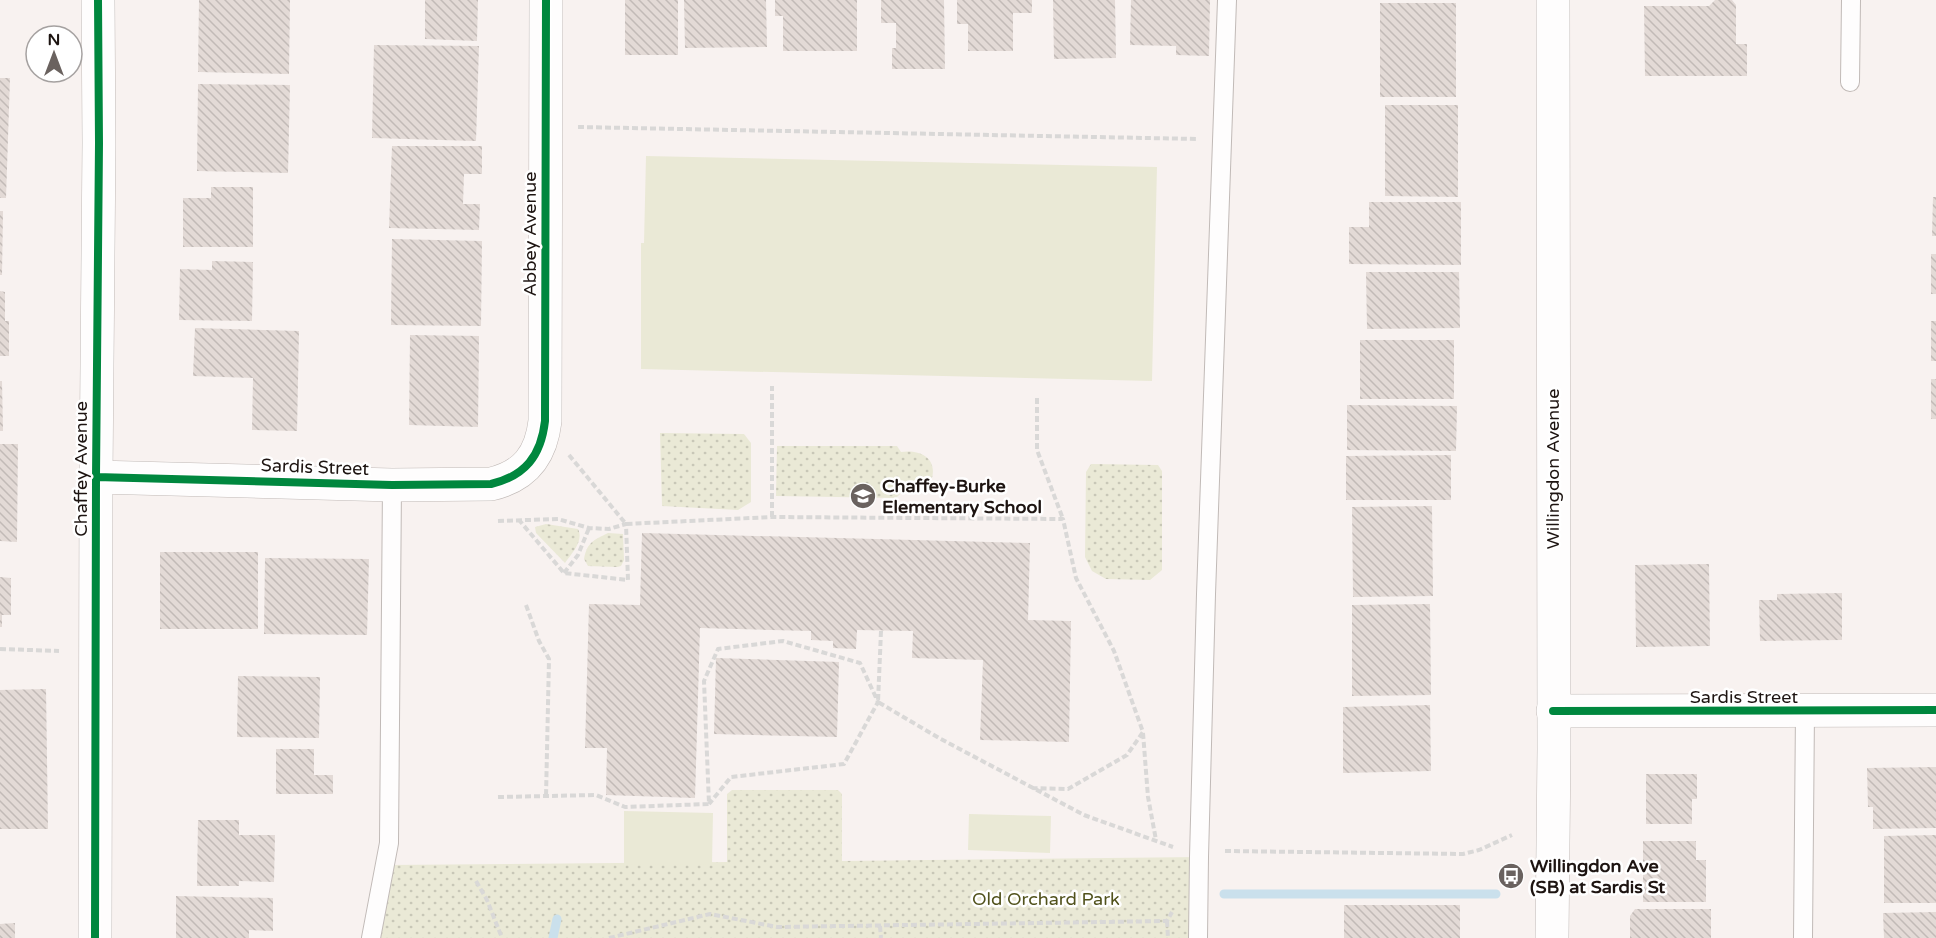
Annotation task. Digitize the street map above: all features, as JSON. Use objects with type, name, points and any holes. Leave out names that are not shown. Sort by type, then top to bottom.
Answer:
[{"type":"street","name":"Chaffey Avenue","points":[[95,938],[98,0]]},
{"type":"street","name":"Abbey Avenue","points":[[528,465],[537,453],[543,437],[545,421],[546,0]]},
{"type":"street","name":"Willingdon Avenue","points":[[1551,938],[1553,0]]},
{"type":"street","name":"Sardis Street","points":[[96,477],[392,485],[491,484],[507,480],[528,465]]},
{"type":"street","name":"Sardis Street","points":[[1553,711],[1936,710]]},
{"type":"lane","points":[[1198,938],[1227,0]]},
{"type":"lane","points":[[1850,82],[1851,0]]},
{"type":"lane","points":[[371,938],[389,843],[392,485]]},
{"type":"lane","points":[[1803,938],[1805,711]]},
{"type":"path","points":[[569,127],[1221,139]]},
{"type":"path","points":[[772,386],[772,517]]},
{"type":"path","points":[[1037,398],[1037,450],[1063,519],[1076,578],[1114,651],[1143,732],[1148,797],[1156,840]]},
{"type":"path","points":[[519,520],[564,573],[628,580],[627,524],[565,450]]},
{"type":"path","points":[[498,521],[558,519],[589,528],[609,529],[627,524],[772,517],[1063,519]]},
{"type":"path","points":[[564,573],[578,555],[589,528]]},
{"type":"path","points":[[526,605],[539,641],[549,659],[546,797]]},
{"type":"path","points":[[498,797],[596,795],[625,807],[709,804],[731,777],[844,764],[878,702],[881,631]]},
{"type":"path","points":[[709,804],[704,681],[718,649],[783,640],[860,663],[878,702],[1031,788],[1084,815],[1156,840],[1199,858],[1221,850],[1463,854],[1479,850],[1512,835]]},
{"type":"path","points":[[0,649],[59,651]]},
{"type":"path","points":[[1031,788],[1068,789],[1127,755],[1143,732]]},
{"type":"path","points":[[476,881],[487,900],[502,938]]},
{"type":"path","points":[[1168,938],[1167,921],[1173,910]]},
{"type":"path","points":[[609,938],[710,914],[777,927],[1167,921]]},
{"type":"path","points":[[880,926],[881,938]]},
{"type":"green space","points":[[646,156],[1157,167],[1152,381],[641,369],[641,243],[644,243]]},
{"type":"green space","points":[[660,433],[744,434],[751,443],[751,502],[738,510],[662,506]]},
{"type":"green space","points":[[777,446],[897,446],[901,452],[915,452],[926,457],[933,467],[933,473],[930,482],[921,492],[901,493],[896,498],[776,496]]},
{"type":"green space","points":[[1091,464],[1158,465],[1162,471],[1162,570],[1150,580],[1106,579],[1092,571],[1085,557],[1086,472]]},
{"type":"green space","points":[[546,524],[578,529],[578,542],[565,563],[536,533],[535,527]]},
{"type":"green space","points":[[608,533],[623,534],[624,560],[621,566],[588,566],[584,559],[589,545]]},
{"type":"green space","name":"Old Orchard Park","points":[[732,790],[838,790],[842,794],[842,861],[1199,857],[1198,938],[371,938],[386,865],[727,862],[727,794]]},
{"type":"green space","points":[[624,811],[713,813],[712,865],[624,864]]},
{"type":"green space","points":[[969,814],[1051,816],[1050,853],[968,850]]},
{"type":"building","points":[[199,0],[290,0],[289,74],[198,72]]},
{"type":"building","points":[[425,0],[478,0],[477,41],[425,39]]},
{"type":"building","points":[[625,0],[678,0],[678,55],[625,55]]},
{"type":"building","points":[[684,0],[766,0],[767,47],[685,48]]},
{"type":"building","points":[[775,0],[857,0],[857,51],[783,51],[783,16],[775,16]]},
{"type":"building","points":[[881,0],[944,0],[945,69],[892,69],[892,48],[896,48],[896,23],[881,23]]},
{"type":"building","points":[[957,0],[1032,0],[1032,13],[1013,13],[1013,51],[968,51],[968,24],[957,24]]},
{"type":"building","points":[[1053,0],[1115,0],[1116,58],[1054,59]]},
{"type":"building","points":[[1131,0],[1210,0],[1209,56],[1176,55],[1176,46],[1130,45]]},
{"type":"building","points":[[1715,0],[1732,0],[1736,5],[1736,44],[1747,44],[1747,76],[1645,76],[1644,6],[1709,6]]},
{"type":"building","points":[[1380,3],[1456,3],[1456,97],[1380,97]]},
{"type":"building","points":[[374,45],[479,46],[476,141],[372,138]]},
{"type":"building","points":[[0,78],[10,78],[6,198],[0,198]]},
{"type":"building","points":[[198,84],[290,85],[288,173],[197,171]]},
{"type":"building","points":[[1385,105],[1458,105],[1458,197],[1385,196]]},
{"type":"building","points":[[392,146],[482,146],[482,174],[464,174],[463,204],[480,204],[479,230],[389,228]]},
{"type":"building","points":[[211,187],[253,187],[253,247],[183,247],[183,198],[211,198]]},
{"type":"building","points":[[1933,197],[1936,197],[1936,236],[1932,236]]},
{"type":"building","points":[[1369,202],[1461,202],[1461,265],[1349,264],[1349,227],[1369,227]]},
{"type":"building","points":[[0,211],[3,211],[2,275],[0,275]]},
{"type":"building","points":[[392,239],[482,241],[481,326],[391,325]]},
{"type":"building","points":[[1931,254],[1936,254],[1936,294],[1931,294]]},
{"type":"building","points":[[212,261],[253,262],[252,321],[179,320],[180,269],[212,270]]},
{"type":"building","points":[[1366,272],[1459,272],[1460,328],[1367,329]]},
{"type":"building","points":[[0,291],[5,292],[5,321],[9,321],[9,356],[0,356]]},
{"type":"building","points":[[1931,321],[1936,321],[1936,361],[1931,361]]},
{"type":"building","points":[[195,328],[299,331],[297,431],[252,430],[253,378],[193,376]]},
{"type":"building","points":[[410,335],[479,336],[478,427],[409,425]]},
{"type":"building","points":[[1360,340],[1454,340],[1454,399],[1360,399]]},
{"type":"building","points":[[1931,379],[1936,379],[1936,419],[1931,419]]},
{"type":"building","points":[[0,381],[2,381],[3,431],[0,431]]},
{"type":"building","points":[[1347,405],[1457,406],[1456,451],[1347,450]]},
{"type":"building","points":[[0,444],[18,444],[17,542],[0,541]]},
{"type":"building","points":[[1451,455],[1451,500],[1346,500],[1346,456]]},
{"type":"building","points":[[1432,506],[1433,596],[1353,597],[1352,507]]},
{"type":"building","points":[[642,533],[1030,543],[1028,620],[1071,621],[1069,742],[980,740],[983,660],[912,658],[913,631],[857,630],[856,649],[833,648],[833,641],[811,640],[811,631],[700,628],[695,798],[606,795],[607,748],[585,748],[589,604],[640,605]]},
{"type":"building","points":[[160,552],[258,552],[258,629],[160,629]]},
{"type":"building","points":[[265,558],[369,559],[367,635],[264,634]]},
{"type":"building","points":[[1709,564],[1710,646],[1636,647],[1635,565]]},
{"type":"building","points":[[0,577],[11,578],[11,615],[2,615],[2,627],[0,627]]},
{"type":"building","points":[[1842,593],[1842,640],[1760,641],[1759,600],[1777,600],[1777,594]]},
{"type":"building","points":[[1430,604],[1431,695],[1352,696],[1352,605]]},
{"type":"building","points":[[716,658],[839,662],[837,737],[714,734]]},
{"type":"building","points":[[238,676],[320,677],[319,738],[237,737]]},
{"type":"building","points":[[46,689],[48,829],[0,829],[0,690]]},
{"type":"building","points":[[1430,705],[1431,771],[1343,773],[1343,707]]},
{"type":"building","points":[[276,749],[314,749],[314,775],[333,775],[333,794],[276,794]]},
{"type":"building","points":[[1936,767],[1936,828],[1873,829],[1873,807],[1868,807],[1867,768]]},
{"type":"building","points":[[1646,774],[1697,774],[1697,799],[1692,799],[1692,824],[1646,824]]},
{"type":"building","points":[[198,820],[239,820],[239,835],[275,835],[274,882],[239,881],[239,886],[197,886]]},
{"type":"building","points":[[1936,835],[1936,903],[1884,903],[1884,836]]},
{"type":"building","points":[[1643,841],[1696,841],[1696,860],[1706,860],[1706,902],[1643,902]]},
{"type":"building","points":[[176,896],[273,898],[273,931],[249,930],[249,938],[176,938]]},
{"type":"building","points":[[1344,905],[1460,905],[1460,938],[1344,938]]},
{"type":"building","points":[[1635,909],[1711,909],[1711,938],[1630,938],[1630,916]]},
{"type":"building","points":[[1936,912],[1936,938],[1884,938],[1883,913]]},
{"type":"building","points":[[15,923],[15,938],[0,938],[0,924]]},
{"type":"waterway","points":[[1224,894],[1496,894]]},
{"type":"waterway","points":[[553,938],[557,919]]},
{"type":"cycle path","points":[[95,938],[98,0]]},
{"type":"cycle path","points":[[96,477],[392,485],[491,484],[513,476],[529,463],[540,444],[545,421],[546,0]]},
{"type":"cycle path","points":[[1553,711],[1936,710]]},
{"type":"place","name":"Chaffey-Burke Elementary School","points":[[863,496]]},
{"type":"place","name":"Willingdon Ave (SB) at Sardis St","points":[[1511,876]]}]
